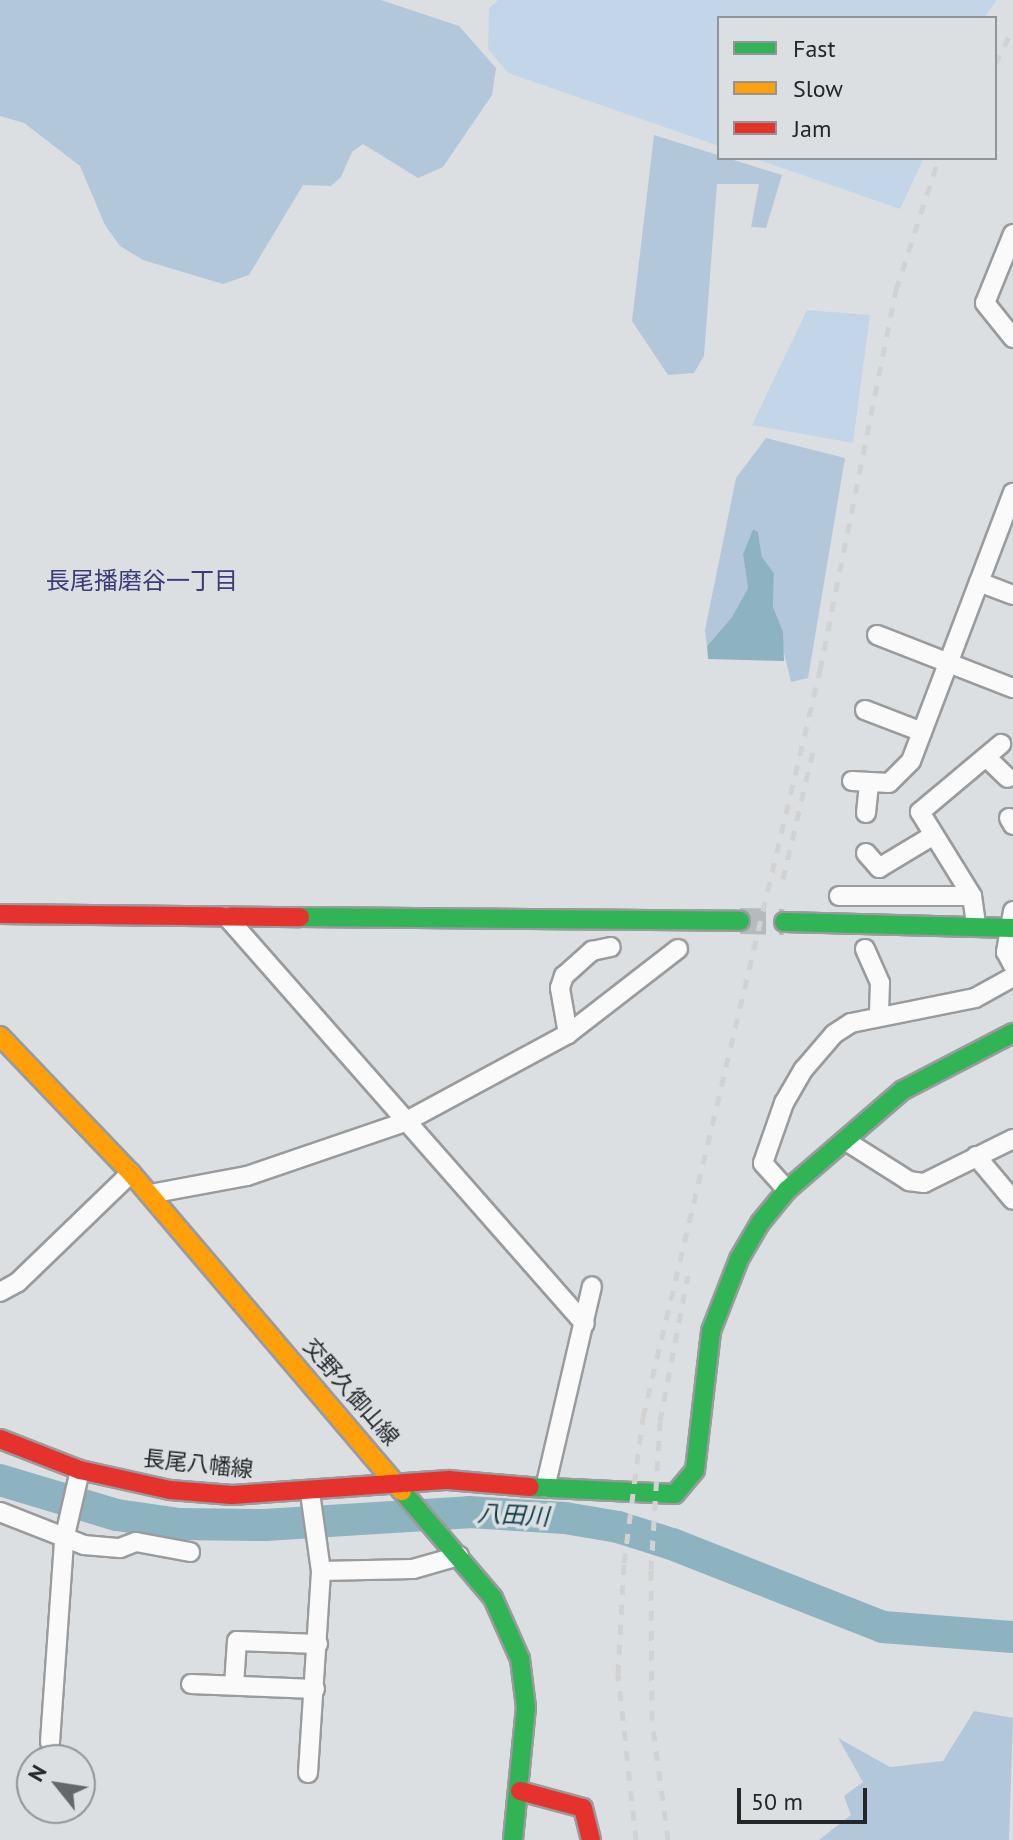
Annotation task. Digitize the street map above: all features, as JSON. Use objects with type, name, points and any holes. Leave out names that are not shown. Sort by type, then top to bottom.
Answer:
[{"type":"street","points":[[1013,234],[985,303],[1013,338]]},
{"type":"street","points":[[866,813],[860,782],[889,783],[911,761],[1011,503]]},
{"type":"street","points":[[979,582],[1013,595]]},
{"type":"street","points":[[877,635],[1013,688]]},
{"type":"street","points":[[865,710],[922,732]]},
{"type":"street","points":[[976,924],[972,896],[920,812],[1001,744]]},
{"type":"street","points":[[986,757],[1008,778]]},
{"type":"street","points":[[866,853],[879,868],[934,835]]},
{"type":"street","points":[[893,896],[894,859]]},
{"type":"street","points":[[839,896],[972,896]]},
{"type":"street","points":[[0,914],[740,921]]},
{"type":"street","points":[[226,916],[585,1324]]},
{"type":"street","points":[[784,922],[1011,922],[1006,952],[1013,965]]},
{"type":"street","points":[[568,1034],[560,988],[564,976],[592,951],[611,947]]},
{"type":"street","points":[[150,1194],[247,1176],[405,1122],[568,1034],[678,949]]},
{"type":"street","points":[[865,949],[880,983],[879,1017]]},
{"type":"street","points":[[787,1190],[763,1163],[784,1103],[804,1069],[834,1034],[851,1023],[975,998],[1013,977]]},
{"type":"street","name":"長尾八幡線","points":[[0,1439],[80,1470],[170,1490],[310,1498],[397,1482],[448,1480],[663,1497],[687,1485],[698,1456],[698,1419],[711,1331],[739,1259],[787,1190],[903,1090],[1013,1033]]},
{"type":"street","name":"交野久御山線","points":[[0,1036],[150,1194],[454,1550],[504,1617],[520,1659],[526,1707],[513,1840]]},
{"type":"street","points":[[846,1141],[909,1181],[924,1183],[942,1179],[976,1156],[1013,1139]]},
{"type":"street","points":[[976,1156],[1013,1200]]},
{"type":"street","points":[[0,1292],[18,1282],[131,1173]]},
{"type":"street","points":[[545,1488],[592,1286]]},
{"type":"street","points":[[50,1742],[64,1540],[80,1470]]},
{"type":"street","points":[[308,1773],[321,1571],[313,1540],[310,1498]]},
{"type":"street","points":[[0,1512],[64,1540],[120,1548],[136,1542],[190,1552]]},
{"type":"street","points":[[321,1571],[413,1569],[454,1550]]},
{"type":"street","points":[[234,1685],[237,1641],[318,1644]]},
{"type":"street","points":[[191,1684],[315,1689]]},
{"type":"street","points":[[520,1791],[583,1808],[591,1840]]},
{"type":"shaded area","points":[[0,0],[381,0],[459,26],[496,68],[492,95],[443,167],[418,178],[363,144],[352,152],[341,177],[331,186],[303,185],[249,275],[223,284],[143,260],[120,246],[105,225],[80,166],[24,123],[0,116]]},
{"type":"shaded area","points":[[498,0],[997,0],[985,16],[717,16],[717,145],[508,73],[488,49],[489,8]]},
{"type":"shaded area","points":[[654,135],[717,155],[717,160],[734,160],[782,175],[766,228],[751,227],[759,184],[717,184],[704,356],[694,373],[668,375],[632,321]]},
{"type":"shaded area","points":[[759,160],[923,160],[900,209]]},
{"type":"shaded area","points":[[807,310],[870,315],[853,443],[752,425]]},
{"type":"shaded area","points":[[766,438],[845,458],[808,678],[791,682],[773,607],[774,573],[762,557],[758,532],[753,529],[743,554],[748,588],[732,617],[707,646],[705,630],[736,478]]},
{"type":"shaded area","points":[[753,529],[758,532],[762,557],[774,573],[773,607],[783,632],[784,661],[708,659],[707,646],[732,617],[748,588],[743,554]]},
{"type":"shaded area","points":[[974,1711],[1013,1718],[1009,1840],[819,1840],[851,1815],[844,1796],[863,1782],[838,1738],[890,1767],[943,1761]]},
{"type":"waterway","name":"八田川","points":[[0,1480],[117,1515],[179,1524],[265,1525],[469,1512],[565,1518],[618,1527],[672,1544],[883,1627],[1013,1637]]},
{"type":"tunnel","points":[[740,921],[784,922]]},
{"type":"railway","points":[[997,60],[1013,29]]},
{"type":"railway","points":[[636,1840],[618,1674],[624,1563],[643,1417],[820,670],[896,290],[938,160]]},
{"type":"railway","points":[[783,879],[815,743]]},
{"type":"railway","points":[[668,1840],[652,1720],[651,1570],[660,1421],[688,1276]]},
{"type":"traffic: fast","points":[[300,917],[740,921]]},
{"type":"traffic: fast","points":[[784,922],[1013,928]]},
{"type":"traffic: fast","points":[[530,1487],[675,1494],[695,1470],[711,1331],[739,1259],[760,1223],[787,1190],[903,1090],[1013,1033]]},
{"type":"traffic: fast","points":[[402,1491],[493,1598],[520,1659],[526,1707],[513,1840]]},
{"type":"traffic: slow","points":[[0,1036],[131,1173],[402,1491]]},
{"type":"traffic: jam","points":[[0,914],[300,917]]},
{"type":"traffic: jam","points":[[0,1439],[80,1470],[170,1490],[232,1495],[448,1480],[530,1487]]},
{"type":"traffic: jam","points":[[520,1791],[583,1808],[591,1840]]},
{"type":"district","name":"長尾播磨谷一丁目","points":[[142,581]]}]
